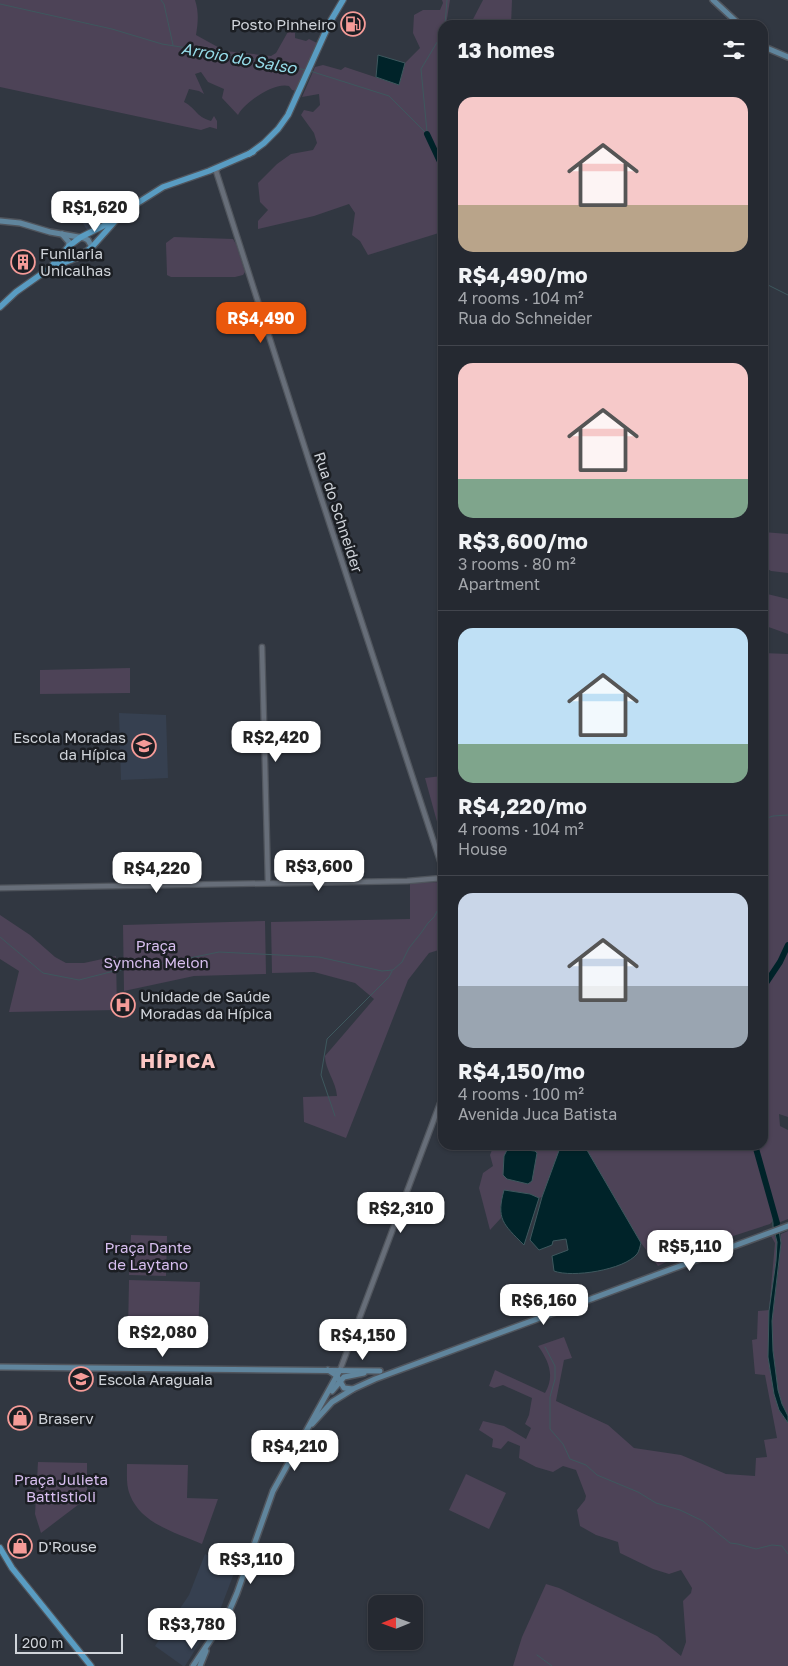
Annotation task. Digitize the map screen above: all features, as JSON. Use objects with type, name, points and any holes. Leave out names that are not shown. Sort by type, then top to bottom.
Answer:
[{"type":"main road","points":[[209,171],[216,171],[235,163],[253,152],[273,134],[288,115],[330,22],[343,0]]},
{"type":"main road","points":[[713,0],[735,20]]},
{"type":"main road","points":[[768,49],[788,58]]},
{"type":"main road","points":[[50,268],[79,257],[92,247],[117,220],[136,204],[163,187],[209,171],[253,152]]},
{"type":"main road","points":[[0,307],[16,292],[50,268],[69,246],[81,237],[117,220]]},
{"type":"main road","points":[[0,221],[20,223],[81,237],[88,240],[92,247]]},
{"type":"main road","points":[[62,234],[69,240],[68,250],[70,255],[74,258],[79,257]]},
{"type":"main road","points":[[312,1424],[332,1402],[353,1389],[786,1226]]},
{"type":"main road","points":[[0,1367],[326,1370],[341,1367],[354,1375],[358,1384],[353,1389],[346,1389],[338,1378],[326,1370]]},
{"type":"main road","points":[[197,1665],[228,1614],[238,1593],[273,1491],[338,1378],[341,1367]]},
{"type":"main road","points":[[338,1378],[402,1369]]},
{"type":"main road","points":[[346,1370],[380,1371]]},
{"type":"main road","points":[[0,1548],[12,1568],[91,1666]]},
{"type":"street","points":[[216,171],[220,165]]},
{"type":"street","name":"Rua do Schneider","points":[[216,171],[438,855]]},
{"type":"street","points":[[262,647],[268,883]]},
{"type":"street","points":[[0,888],[406,881],[438,878]]},
{"type":"street","points":[[341,1367],[438,1109]]},
{"type":"shaded area","points":[[378,55],[405,63],[399,85],[376,77]]},
{"type":"shaded area","points":[[89,202],[104,221],[88,232],[76,211]]},
{"type":"shaded area","name":"Escola Moradas da Hípica","points":[[119,713],[166,715],[168,778],[121,780]]},
{"type":"shaded area","points":[[507,1150],[535,1151],[537,1153],[532,1181],[528,1184],[507,1179],[503,1175],[504,1156]]},
{"type":"shaded area","points":[[559,1150],[587,1150],[641,1243],[638,1253],[630,1260],[621,1264],[597,1271],[573,1274],[554,1271],[552,1256],[568,1250],[566,1239],[553,1241],[552,1245],[539,1250],[530,1240],[542,1197]]},
{"type":"shaded area","points":[[504,1190],[530,1194],[539,1198],[524,1245],[506,1226],[501,1215]]},
{"type":"shaded area","points":[[773,1215],[777,1217],[781,1243],[772,1321],[773,1351],[778,1390],[788,1416],[788,1423],[779,1410],[774,1394],[768,1357],[769,1311],[777,1242],[773,1226]]},
{"type":"shaded area","points":[[205,1554],[236,1568],[220,1610],[185,1666],[183,1666],[155,1646],[189,1595]]},
{"type":"green space","points":[[0,0],[195,0],[198,18],[196,35],[225,51],[271,56],[276,53],[289,30],[295,33],[295,38],[306,41],[309,39],[317,43],[296,91],[292,90],[289,86],[268,90],[247,104],[238,115],[222,98],[224,89],[208,82],[201,72],[195,74],[204,94],[189,89],[184,102],[202,117],[211,121],[214,116],[217,121],[217,129],[210,127],[201,130],[0,87]]},
{"type":"green space","points":[[442,0],[450,0],[447,20],[438,20],[438,233],[368,255],[360,241],[352,235],[355,213],[349,204],[314,216],[258,229],[258,221],[268,210],[260,202],[258,183],[277,164],[291,154],[313,150],[317,143],[314,133],[301,115],[304,110],[313,112],[320,105],[319,94],[302,97],[315,67],[323,65],[341,70],[345,67],[399,85],[405,63],[420,48],[413,33],[414,15],[423,10],[440,10],[443,3]]},
{"type":"green space","points":[[483,0],[512,0],[511,20],[473,20]]},
{"type":"green space","points":[[174,237],[233,239],[245,272],[243,275],[235,277],[171,277],[167,275],[166,243]]},
{"type":"green space","points":[[768,532],[788,534],[788,573],[768,569]]},
{"type":"green space","points":[[768,594],[788,599],[788,634],[768,627]]},
{"type":"green space","points":[[768,653],[788,654],[788,1117],[779,1114],[780,1126],[788,1130],[788,1219],[778,1223],[777,1217],[773,1216],[770,1224],[693,1249],[658,1266],[641,1243],[587,1150],[768,1150]]},
{"type":"green space","points":[[130,668],[130,693],[40,694],[40,670]]},
{"type":"green space","points":[[438,776],[438,825],[425,778]]},
{"type":"green space","points":[[438,882],[438,950],[429,953],[408,980],[346,1138],[304,1122],[303,1097],[337,1096],[325,1056],[374,999],[355,983],[314,972],[272,973],[271,922],[410,919],[410,883]]},
{"type":"green space","points":[[0,915],[30,935],[55,957],[66,963],[84,963],[116,956],[117,1010],[9,1012],[19,971],[0,959]]},
{"type":"green space","name":"Praça Symcha Melon","points":[[265,921],[266,974],[194,976],[124,991],[123,925]]},
{"type":"green space","points":[[492,1150],[559,1150],[542,1197],[539,1198],[530,1194],[500,1206],[501,1218],[490,1230],[479,1188],[483,1173],[493,1166],[490,1155]]},
{"type":"green space","points":[[788,1231],[788,1416],[778,1390],[773,1351],[772,1321],[781,1234]]},
{"type":"green space","points":[[774,1234],[777,1242],[769,1311],[768,1357],[774,1394],[779,1410],[788,1423],[788,1666],[513,1666],[522,1637],[546,1584],[559,1588],[657,1636],[681,1656],[686,1642],[683,1601],[691,1593],[692,1588],[681,1570],[669,1574],[653,1569],[620,1553],[618,1542],[596,1535],[580,1526],[577,1510],[586,1496],[576,1470],[563,1466],[553,1472],[536,1467],[519,1458],[520,1446],[508,1441],[501,1449],[492,1447],[493,1439],[479,1430],[483,1421],[504,1426],[526,1439],[531,1428],[525,1424],[529,1415],[532,1398],[503,1385],[494,1388],[489,1386],[495,1370],[545,1393],[550,1381],[550,1375],[548,1363],[538,1346],[564,1337],[572,1358],[564,1360],[556,1401],[608,1425],[634,1448],[681,1455],[726,1474],[755,1476],[756,1458],[767,1457],[764,1440],[777,1438],[765,1375],[755,1374],[752,1340],[757,1339],[758,1311],[769,1310],[775,1243],[771,1236]]},
{"type":"green space","name":"Praça Dante de Laytano","points":[[131,1235],[167,1236],[166,1276],[129,1275]]},
{"type":"green space","points":[[129,1280],[200,1282],[198,1334],[128,1332]]},
{"type":"green space","name":"Praça Julieta Battistioli","points":[[38,1462],[87,1463],[87,1498],[41,1533],[35,1514]]},
{"type":"green space","points":[[127,1464],[188,1465],[187,1498],[218,1499],[202,1544],[161,1526],[142,1513],[135,1505],[129,1491]]},
{"type":"green space","points":[[466,1474],[506,1493],[489,1529],[449,1510]]},
{"type":"waterway","points":[[161,0],[164,4],[173,45]]},
{"type":"waterway","points":[[445,20],[447,0]]},
{"type":"waterway","name":"Arroio do Salso","points":[[0,4],[112,29],[162,44],[244,57],[306,70]]},
{"type":"waterway","points":[[427,132],[421,69],[438,41]]},
{"type":"waterway","name":"Arroio do Salso","points":[[310,71],[389,96],[427,134]]},
{"type":"waterway","name":"Arroio do Salso","points":[[427,134],[438,157]]},
{"type":"waterway","points":[[768,285],[788,295]]},
{"type":"waterway","points":[[768,818],[788,815]]},
{"type":"waterway","points":[[0,937],[43,973],[79,980],[114,971],[219,952],[319,957],[382,971],[393,970],[402,962],[409,948],[438,910]]},
{"type":"waterway","name":"Arroio do Salso","points":[[768,980],[788,945]]},
{"type":"waterway","points":[[335,1116],[321,1075],[327,1039],[389,977],[392,971]]},
{"type":"waterway","name":"Arroio do Salso","points":[[756,1150],[777,1223]]},
{"type":"waterway","points":[[545,1347],[555,1366],[555,1379],[550,1397],[550,1429],[563,1444],[570,1459],[586,1465],[597,1475],[638,1492],[656,1503],[680,1510],[703,1521],[730,1543],[756,1549],[772,1545],[782,1546],[788,1554]]},
{"type":"waterway","points":[[537,1655],[552,1666]]},
{"type":"place","name":"Posto Pinheiro","points":[[353,24]]},
{"type":"place","name":"Funilaria Unicalhas","points":[[23,262]]},
{"type":"place","name":"Escola Moradas da Hípica","points":[[144,746]]},
{"type":"place","name":"Unidade de Saúde Moradas da Hípica","points":[[123,1005]]},
{"type":"place","name":"Escola Araguaia","points":[[81,1379]]},
{"type":"place","name":"Braserv","points":[[20,1418]]},
{"type":"place","name":"D'Rouse","points":[[20,1546]]},
{"type":"district","name":"HÍPICA","points":[[178,1060]]}]
